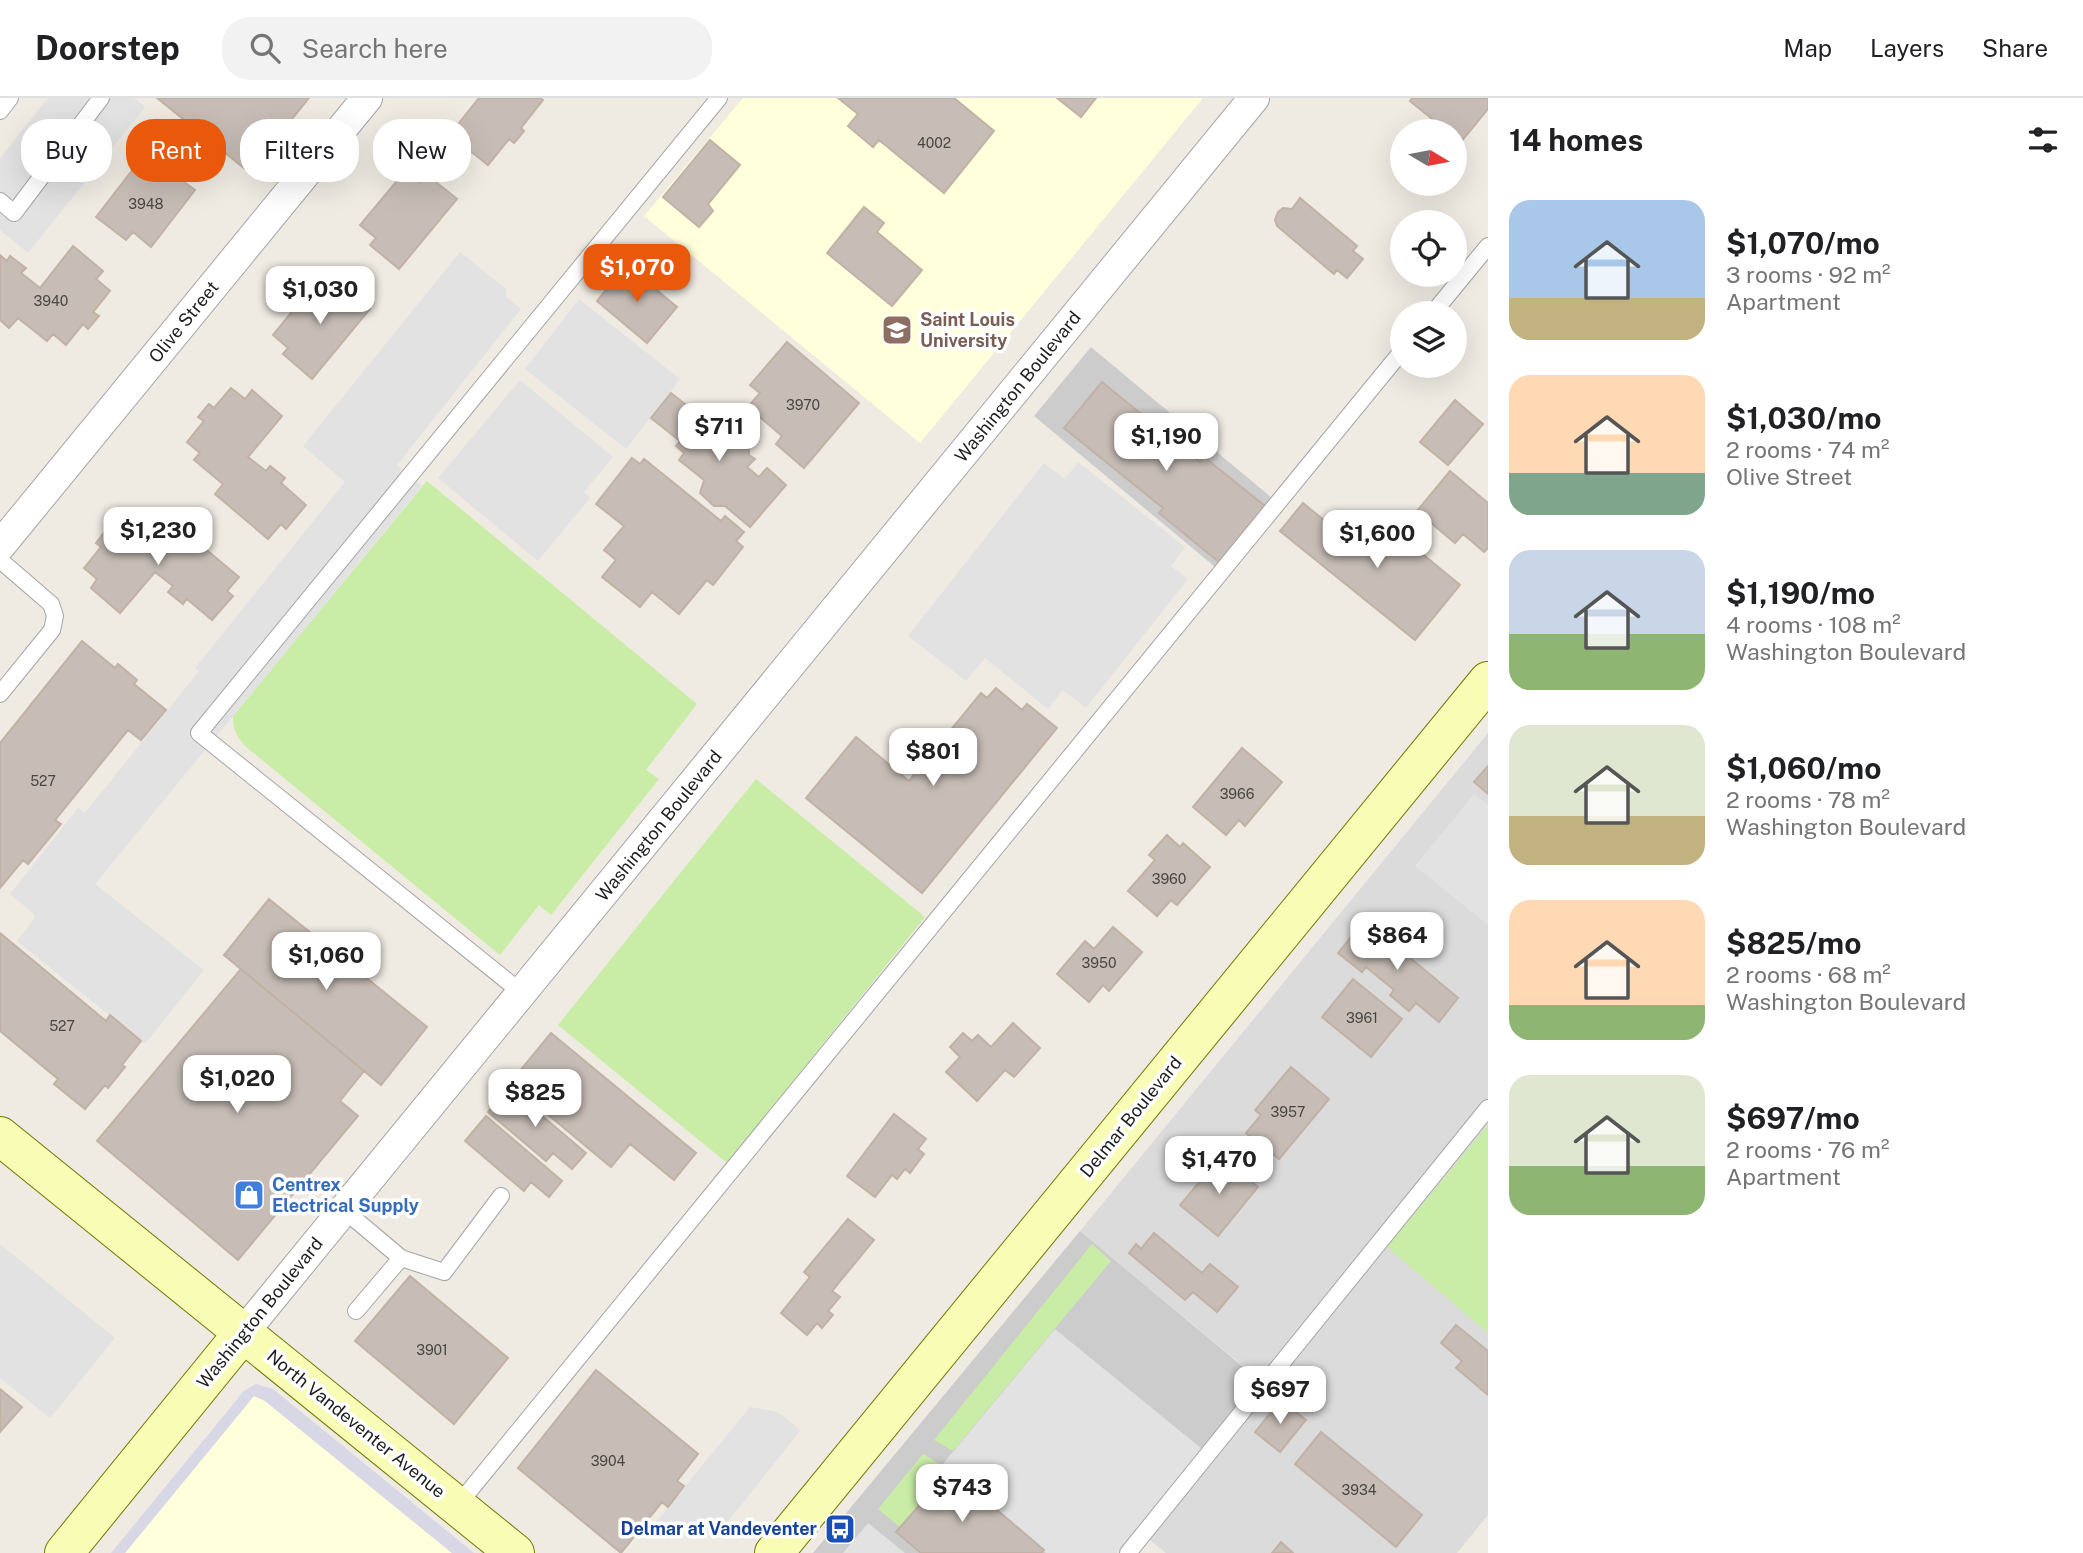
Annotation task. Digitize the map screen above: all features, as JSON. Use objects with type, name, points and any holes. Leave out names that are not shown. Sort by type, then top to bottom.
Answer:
[{"type":"main road","name":"Delmar Boulevard","points":[[774,1553],[1488,681]]},
{"type":"main road","name":"North Vandeventer Avenue","points":[[0,1136],[515,1553]]},
{"type":"main road","name":"Washington Boulevard","points":[[64,1553],[243,1333]]},
{"type":"street","name":"Olive Street","points":[[0,546],[367,98]]},
{"type":"street","name":"Washington Boulevard","points":[[243,1333],[1254,98]]},
{"type":"lane","points":[[0,111],[10,98]]},
{"type":"lane","points":[[0,201],[14,213],[102,98]]},
{"type":"lane","points":[[522,993],[200,733],[719,98]]},
{"type":"lane","points":[[1443,301],[1488,246]]},
{"type":"lane","points":[[457,1506],[1390,366]]},
{"type":"lane","points":[[0,560],[51,604],[55,616],[52,630],[0,694]]},
{"type":"lane","points":[[1128,1553],[1488,1108]]},
{"type":"lane","points":[[344,1210],[401,1258],[443,1272],[501,1196]]},
{"type":"lane","points":[[356,1311],[401,1258]]},
{"type":"shaded area","points":[[48,98],[134,98],[145,107],[135,119],[126,119],[126,131],[112,148],[112,119],[31,119]]},
{"type":"shaded area","name":"Saint Louis University","points":[[743,98],[1203,98],[920,443],[644,216]]},
{"type":"shaded area","points":[[21,132],[21,182],[85,182],[28,253],[0,230],[0,158]]},
{"type":"shaded area","points":[[460,252],[506,289],[506,297],[521,309],[397,465],[422,486],[95,884],[204,970],[145,1044],[17,941],[35,918],[34,914],[10,894],[78,808],[85,813],[199,671],[195,668],[345,482],[303,446]]},
{"type":"shaded area","points":[[579,299],[680,379],[626,449],[525,369]]},
{"type":"shaded area","points":[[1091,347],[1272,498],[1215,567],[1034,416]]},
{"type":"shaded area","points":[[520,380],[613,457],[584,492],[590,498],[538,561],[438,478]]},
{"type":"shaded area","points":[[1078,462],[1185,547],[1171,566],[1188,579],[1086,708],[1063,690],[1048,709],[985,658],[966,681],[908,636],[1044,463],[1065,479]]},
{"type":"shaded area","points":[[1488,733],[1488,1515],[1457,1553],[1166,1553],[1143,1534],[1265,1384],[1080,1231]]},
{"type":"shaded area","points":[[1474,794],[1488,805],[1488,925],[1415,866]]},
{"type":"shaded area","points":[[1080,1231],[1259,1380],[1116,1553],[813,1553]]},
{"type":"shaded area","points":[[0,1244],[115,1338],[50,1418],[0,1378]]},
{"type":"shaded area","points":[[1055,1329],[1202,1449],[1116,1553],[1046,1553],[942,1465]]},
{"type":"shaded area","points":[[256,1384],[273,1389],[474,1553],[452,1553],[265,1401],[254,1396],[125,1553],[111,1553],[244,1391]]},
{"type":"shaded area","points":[[254,1396],[265,1401],[452,1553],[125,1553]]},
{"type":"shaded area","points":[[750,1407],[784,1416],[800,1431],[718,1534],[652,1527]]},
{"type":"shaded area","points":[[868,1523],[905,1553],[843,1553]]},
{"type":"green space","points":[[427,481],[697,704],[646,770],[659,779],[551,915],[539,905],[500,955],[245,746],[237,736],[234,725],[233,716]]},
{"type":"green space","points":[[756,779],[925,917],[727,1163],[558,1025]]},
{"type":"green space","points":[[1488,1125],[1488,1333],[1387,1247]]},
{"type":"green space","points":[[1092,1244],[1111,1261],[953,1451],[934,1440]]},
{"type":"green space","points":[[923,1454],[950,1470],[900,1527],[878,1509]]},
{"type":"building","points":[[157,98],[309,98],[292,119],[240,119],[240,165],[226,154],[226,119],[183,119]]},
{"type":"building","points":[[479,98],[543,100],[521,128],[524,131],[514,143],[509,139],[488,165],[471,152],[471,119],[462,119]]},
{"type":"building","points":[[838,98],[954,98],[994,131],[944,193],[879,140],[873,147],[848,126],[858,114]]},
{"type":"building","points":[[1057,98],[1096,98],[1081,117]]},
{"type":"building","points":[[1412,98],[1488,98],[1488,109],[1467,134],[1467,119],[1432,119],[1410,101]]},
{"type":"building","points":[[710,140],[740,165],[708,204],[713,211],[699,227],[663,197]]},
{"type":"building","points":[[126,178],[126,182],[184,182],[195,190],[151,247],[133,232],[126,240],[96,217]]},
{"type":"building","points":[[396,182],[436,182],[457,199],[399,269],[370,245],[376,238],[360,225]]},
{"type":"building","points":[[1300,198],[1357,246],[1353,251],[1363,259],[1347,278],[1337,270],[1334,274],[1277,226],[1275,220],[1278,212],[1283,208],[1292,209]]},
{"type":"building","points":[[864,207],[884,223],[877,232],[922,270],[892,306],[827,253]]},
{"type":"building","points":[[73,246],[103,271],[96,279],[110,291],[93,312],[99,316],[88,329],[83,324],[66,345],[53,334],[47,341],[18,318],[9,328],[0,320],[0,255],[7,261],[10,256],[26,268],[21,273],[40,288]]},
{"type":"building","points":[[626,265],[677,307],[647,343],[597,301]]},
{"type":"building","points":[[318,280],[333,292],[340,284],[370,309],[312,379],[283,354],[288,348],[273,335]]},
{"type":"building","points":[[787,342],[859,403],[804,468],[776,444],[782,436],[748,407],[760,393],[750,385]]},
{"type":"building","points":[[1102,382],[1200,462],[1204,457],[1265,506],[1219,562],[1159,513],[1163,508],[1064,428]]},
{"type":"building","points":[[231,388],[245,399],[252,390],[282,416],[248,457],[266,471],[270,466],[285,478],[281,483],[306,505],[286,529],[281,524],[268,539],[215,494],[223,484],[194,460],[200,453],[187,442],[204,421],[198,417],[209,404],[214,408]]},
{"type":"building","points":[[671,393],[729,439],[736,439],[749,448],[749,455],[755,459],[747,467],[759,477],[767,468],[786,485],[750,527],[725,506],[714,506],[700,493],[704,480],[679,460],[684,453],[676,446],[680,441],[651,418]]},
{"type":"building","points":[[1455,400],[1483,424],[1448,465],[1420,442]]},
{"type":"building","points":[[632,458],[640,464],[644,459],[721,521],[725,516],[744,532],[736,541],[743,547],[713,585],[707,580],[679,614],[652,592],[640,607],[602,577],[616,560],[604,550],[624,526],[596,504]]},
{"type":"building","points":[[1450,471],[1488,503],[1488,548],[1484,552],[1463,534],[1455,543],[1417,511]]},
{"type":"building","points":[[1303,503],[1358,548],[1381,520],[1460,585],[1415,640],[1280,531]]},
{"type":"building","points":[[128,514],[142,525],[148,518],[177,542],[185,532],[239,577],[227,591],[233,596],[212,620],[187,599],[183,604],[168,592],[173,586],[155,572],[120,613],[91,588],[97,579],[84,568],[101,547],[96,543],[106,530],[112,534]]},
{"type":"building","points":[[82,641],[115,668],[118,664],[137,680],[134,684],[166,710],[141,740],[128,730],[55,820],[61,824],[28,864],[23,860],[0,888],[0,743]]},
{"type":"building","points":[[996,688],[1022,710],[1027,704],[1057,728],[922,893],[806,798],[856,737],[909,781],[981,693],[987,698]]},
{"type":"building","points":[[1242,748],[1282,782],[1245,826],[1239,820],[1226,835],[1193,807]]},
{"type":"building","points":[[1488,766],[1488,794],[1474,782]]},
{"type":"building","points":[[1167,835],[1180,847],[1183,843],[1210,867],[1177,905],[1171,900],[1157,916],[1128,891],[1155,860],[1149,855]]},
{"type":"building","points":[[269,899],[427,1027],[381,1085],[224,955]]},
{"type":"building","points":[[1365,920],[1458,998],[1439,1022],[1416,1003],[1409,1011],[1390,995],[1394,990],[1366,967],[1362,972],[1338,953]]},
{"type":"building","points":[[1113,927],[1142,952],[1109,991],[1103,985],[1089,1002],[1057,974],[1085,941],[1094,949]]},
{"type":"building","points":[[0,933],[106,1021],[110,1015],[141,1041],[108,1088],[105,1085],[85,1109],[54,1084],[58,1079],[0,1031]]},
{"type":"building","points":[[241,969],[364,1071],[340,1101],[358,1116],[238,1260],[97,1141]]},
{"type":"building","points":[[1353,979],[1402,1019],[1371,1057],[1322,1017]]},
{"type":"building","points":[[1013,1023],[1040,1048],[1014,1077],[1005,1070],[977,1101],[946,1072],[960,1057],[950,1047],[963,1033],[972,1041],[978,1035],[991,1047]]},
{"type":"building","points":[[551,1033],[696,1153],[674,1180],[630,1144],[611,1167],[510,1083]]},
{"type":"building","points":[[1291,1067],[1329,1099],[1279,1159],[1246,1133],[1261,1115],[1255,1110]]},
{"type":"building","points":[[508,1087],[586,1153],[572,1169],[553,1153],[546,1161],[488,1112]]},
{"type":"building","points":[[894,1114],[926,1139],[918,1149],[924,1154],[910,1173],[905,1169],[897,1179],[892,1175],[875,1197],[847,1176]]},
{"type":"building","points":[[486,1116],[562,1181],[549,1197],[531,1182],[524,1191],[465,1141]]},
{"type":"building","points":[[1221,1156],[1258,1187],[1218,1236],[1180,1205]]},
{"type":"building","points":[[848,1219],[874,1240],[832,1291],[840,1297],[828,1311],[833,1315],[822,1328],[817,1323],[807,1335],[781,1313],[810,1277],[804,1272]]},
{"type":"building","points":[[1154,1233],[1202,1273],[1210,1264],[1238,1287],[1217,1312],[1193,1292],[1185,1300],[1129,1253],[1136,1244],[1141,1249]]},
{"type":"building","points":[[410,1276],[508,1358],[454,1424],[355,1341]]},
{"type":"building","points":[[1456,1325],[1488,1351],[1488,1395],[1456,1368],[1462,1361],[1441,1343]]},
{"type":"building","points":[[596,1370],[698,1454],[677,1481],[684,1486],[668,1507],[662,1502],[621,1553],[518,1468]]},
{"type":"building","points":[[0,1389],[22,1407],[0,1432]]},
{"type":"building","points":[[1281,1400],[1306,1420],[1280,1452],[1255,1432]]},
{"type":"building","points":[[1321,1432],[1422,1515],[1396,1547],[1295,1464]]},
{"type":"building","points":[[950,1470],[1044,1550],[1041,1553],[921,1553],[896,1532]]},
{"type":"building","points":[[1281,1542],[1293,1553],[1272,1553]]},
{"type":"place","name":"Saint Louis University","points":[[897,330]]},
{"type":"place","name":"Centrex Electrical Supply","points":[[249,1195]]},
{"type":"place","name":"Delmar at Vandeventer","points":[[840,1529]]}]
